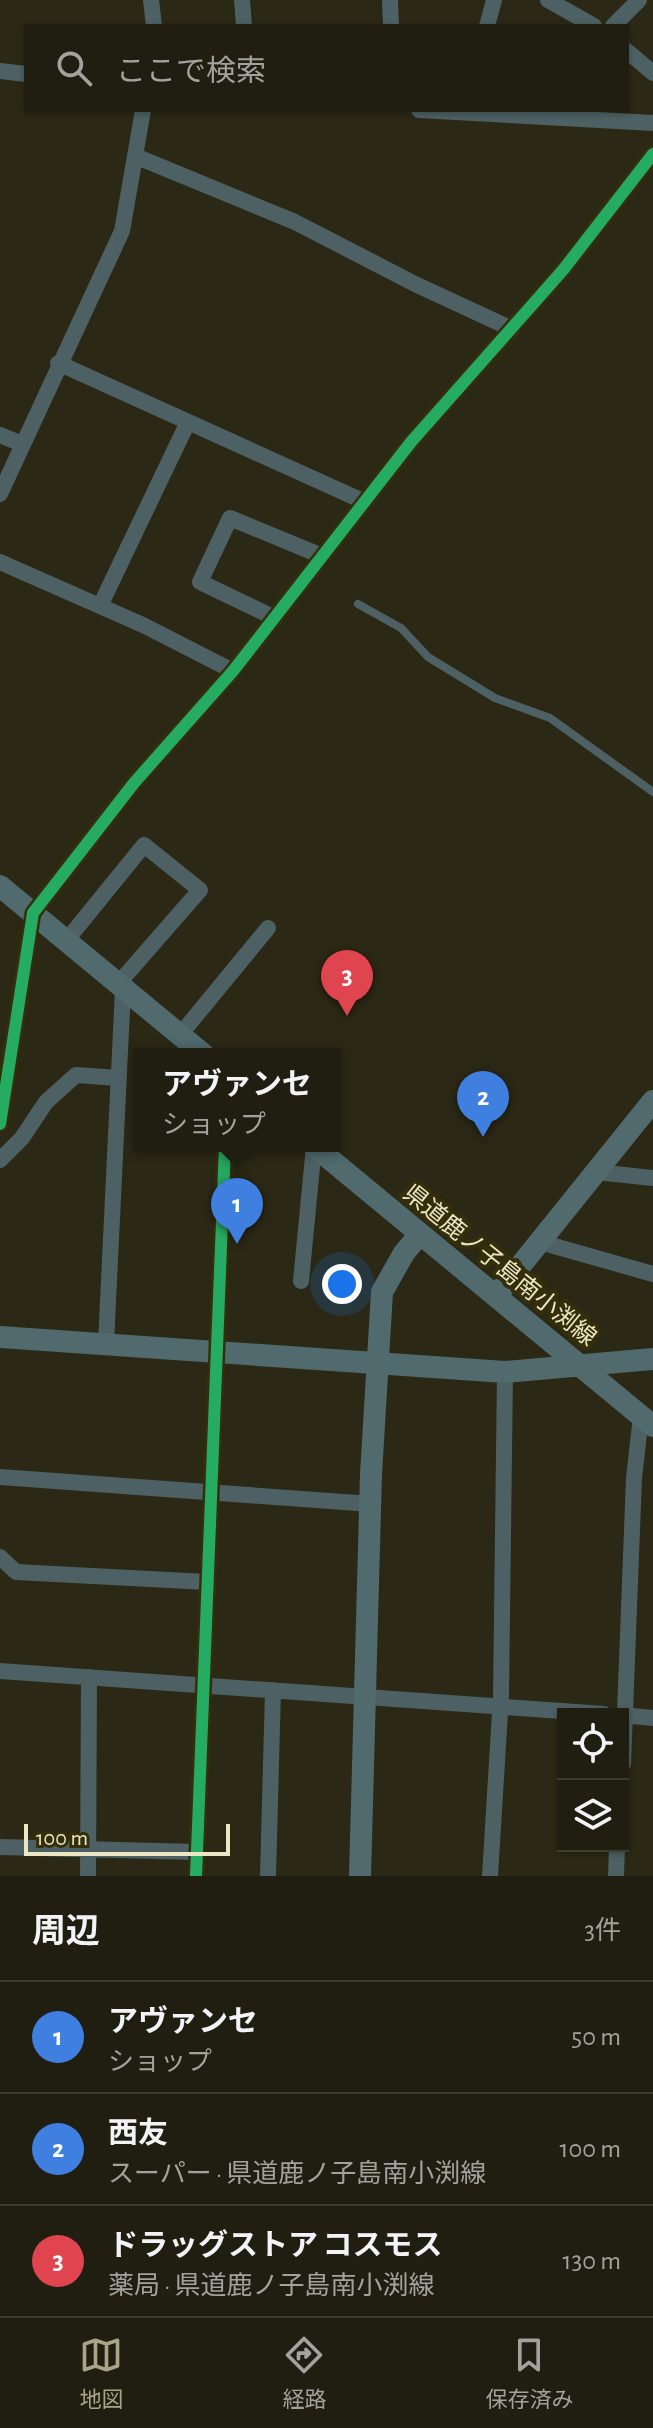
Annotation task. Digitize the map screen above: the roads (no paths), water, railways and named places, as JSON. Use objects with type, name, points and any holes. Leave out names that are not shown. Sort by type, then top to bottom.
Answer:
[{"type":"street","points":[[151,0],[154,24]]},
{"type":"street","points":[[242,0],[244,24]]},
{"type":"street","points":[[390,0],[391,24]]},
{"type":"street","points":[[488,24],[494,0]]},
{"type":"street","points":[[548,0],[590,24]]},
{"type":"street","points":[[615,24],[639,0]]},
{"type":"street","points":[[629,53],[653,73]]},
{"type":"street","points":[[0,71],[24,74]]},
{"type":"street","points":[[0,494],[58,363],[122,231],[143,112]]},
{"type":"street","points":[[481,112],[653,123]]},
{"type":"street","points":[[0,1124],[4,1079],[33,913],[134,783],[233,671],[411,442],[512,329],[653,154]]},
{"type":"street","points":[[135,156],[295,222],[415,284],[512,329]]},
{"type":"street","points":[[58,363],[365,502]]},
{"type":"street","points":[[100,606],[188,422]]},
{"type":"street","points":[[0,435],[22,444]]},
{"type":"street","points":[[275,618],[200,582],[230,518],[322,556]]},
{"type":"street","points":[[0,562],[179,642],[233,671]]},
{"type":"street","points":[[66,941],[144,845],[200,890],[120,986],[106,1343]]},
{"type":"street","points":[[0,886],[196,1048]]},
{"type":"street","points":[[180,1035],[268,928]]},
{"type":"street","points":[[0,1160],[22,1138],[46,1102],[76,1075],[118,1078]]},
{"type":"street","points":[[496,1296],[650,1109]]},
{"type":"street","points":[[196,1876],[214,1352],[225,1152]]},
{"type":"street","points":[[301,1281],[313,1152]]},
{"type":"street","name":"県道鹿ノ子島南小渕線","points":[[321,1152],[647,1421]]},
{"type":"street","points":[[596,1172],[653,1178]]},
{"type":"street","points":[[360,1876],[371,1504],[382,1292],[404,1253],[420,1234]]},
{"type":"street","points":[[540,1242],[653,1274]]},
{"type":"street","points":[[0,1337],[377,1360],[505,1372],[653,1359]]},
{"type":"street","points":[[490,1876],[500,1707],[505,1372]]},
{"type":"street","points":[[624,1708],[634,1478],[647,1421]]},
{"type":"street","points":[[0,1477],[371,1504]]},
{"type":"street","points":[[0,1557],[16,1572],[207,1582]]},
{"type":"street","points":[[0,1671],[557,1711]]},
{"type":"street","points":[[88,1876],[89,1677]]},
{"type":"street","points":[[268,1876],[273,1690]]},
{"type":"street","points":[[629,1716],[653,1718]]},
{"type":"street","points":[[0,1847],[197,1852]]},
{"type":"street","points":[[616,1876],[617,1852]]},
{"type":"lane","points":[[358,604],[401,628],[428,657],[495,698],[550,718],[653,792]]},
{"type":"place","name":"ドラッグストア コスモス","points":[[347,1016]]},
{"type":"place","name":"西友","points":[[483,1137]]},
{"type":"place","name":"アヴァンセ","points":[[237,1244]]}]
